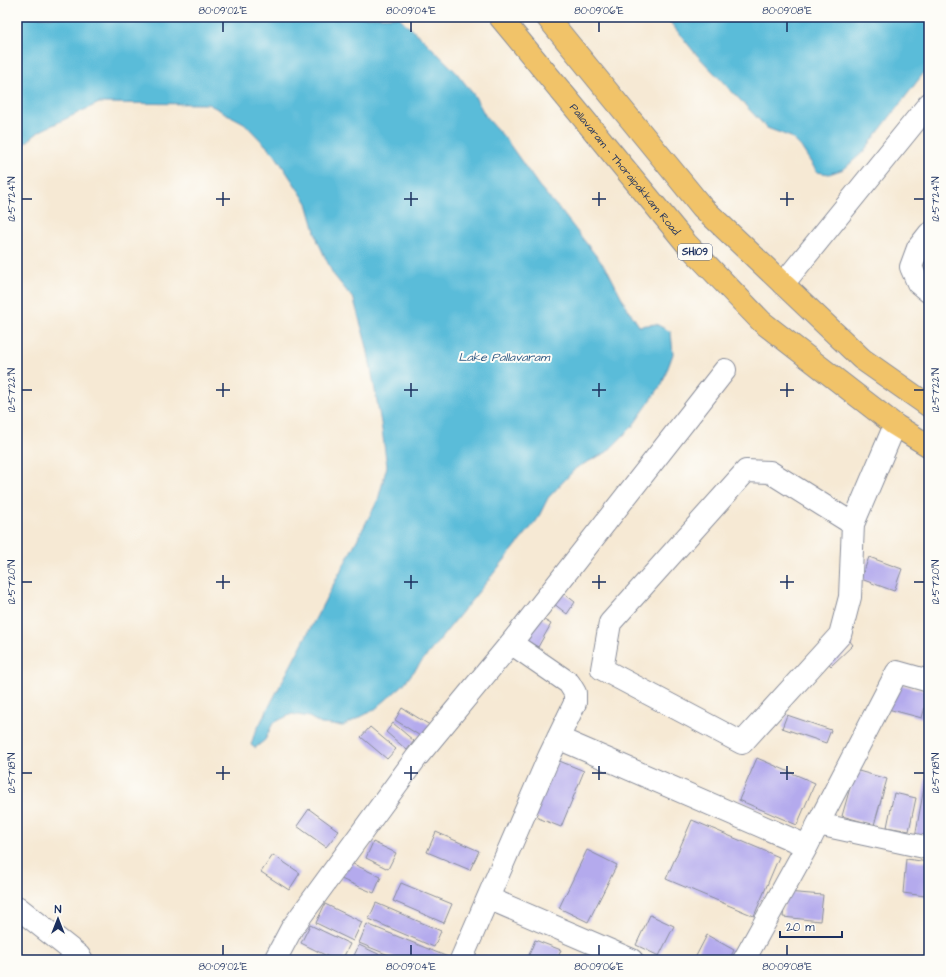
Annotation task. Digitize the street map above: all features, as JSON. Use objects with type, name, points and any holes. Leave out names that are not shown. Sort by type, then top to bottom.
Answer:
[{"type":"main road","name":"Pallavaram - Thoraipakkam Road","points":[[500,17],[686,243],[757,317],[895,425],[929,446]]},
{"type":"main road","points":[[547,17],[702,207],[862,360],[929,406]]},
{"type":"street","points":[[783,284],[929,104]]},
{"type":"street","points":[[929,234],[918,248],[911,267],[918,283],[929,292]]},
{"type":"street","points":[[275,960],[292,928],[416,758],[511,643],[725,370]]},
{"type":"street","points":[[854,524],[770,472],[746,471],[610,623],[602,669],[742,744],[840,635],[850,597],[854,524],[895,425]]},
{"type":"street","points":[[461,960],[558,738],[575,703],[575,693],[570,683],[511,643]]},
{"type":"street","points":[[744,960],[807,846],[897,672],[929,680]]},
{"type":"street","points":[[558,738],[807,846]]},
{"type":"street","points":[[818,824],[929,848]]},
{"type":"street","points":[[488,898],[632,960]]},
{"type":"street","points":[[17,907],[79,956],[82,960]]},
{"type":"water","name":"Lake Pallavaram","points":[[17,17],[399,17],[456,72],[474,95],[486,117],[505,138],[539,186],[561,211],[608,271],[626,306],[639,326],[656,324],[671,332],[673,354],[662,384],[632,427],[607,452],[576,468],[548,498],[537,520],[402,686],[374,710],[343,726],[321,724],[309,717],[292,714],[273,723],[265,740],[255,748],[251,745],[254,735],[378,500],[387,466],[381,423],[367,347],[354,300],[333,274],[318,242],[307,203],[275,155],[244,123],[208,104],[99,103],[40,131],[17,150]]},
{"type":"water","points":[[666,17],[929,17],[929,66],[863,152],[844,169],[829,174],[817,172],[801,147],[791,137],[767,128],[695,53]]},
{"type":"building","points":[[869,557],[902,569],[894,591],[861,579]]},
{"type":"building","points":[[558,589],[575,602],[567,614],[549,600]]},
{"type":"building","points":[[539,617],[551,624],[538,647],[526,640]]},
{"type":"building","points":[[846,636],[853,645],[831,666],[823,657]]},
{"type":"building","points":[[891,682],[929,692],[922,718],[884,708]]},
{"type":"building","points":[[402,708],[433,727],[425,739],[395,720]]},
{"type":"building","points":[[787,715],[831,730],[826,743],[782,728]]},
{"type":"building","points":[[393,723],[414,741],[407,750],[386,732]]},
{"type":"building","points":[[370,727],[396,749],[387,759],[361,737]]},
{"type":"building","points":[[757,758],[815,783],[797,825],[739,800]]},
{"type":"building","points":[[557,760],[584,771],[561,827],[533,816]]},
{"type":"building","points":[[929,766],[929,840],[915,837]]},
{"type":"building","points":[[855,770],[887,779],[874,825],[842,816]]},
{"type":"building","points":[[894,793],[916,798],[909,831],[887,827]]},
{"type":"building","points":[[309,809],[339,831],[326,847],[297,826]]},
{"type":"building","points":[[692,820],[779,857],[754,916],[666,879]]},
{"type":"building","points":[[436,832],[479,851],[470,870],[427,852]]},
{"type":"building","points":[[373,842],[396,853],[388,869],[366,858]]},
{"type":"building","points":[[587,850],[617,865],[588,922],[559,908]]},
{"type":"building","points":[[273,855],[300,873],[289,890],[261,872]]},
{"type":"building","points":[[906,859],[929,862],[925,896],[903,893]]},
{"type":"building","points":[[349,862],[381,877],[374,893],[341,879]]},
{"type":"building","points":[[401,883],[452,904],[444,923],[393,901]]},
{"type":"building","points":[[786,892],[823,895],[820,921],[783,917]]},
{"type":"building","points":[[376,903],[441,931],[434,947],[369,919]]},
{"type":"building","points":[[325,904],[362,922],[353,941],[316,923]]},
{"type":"building","points":[[650,915],[674,926],[659,956],[636,945]]},
{"type":"building","points":[[367,924],[448,957],[447,960],[401,960],[359,943]]},
{"type":"building","points":[[310,925],[350,944],[342,960],[335,960],[301,943]]},
{"type":"building","points":[[707,935],[734,950],[729,960],[694,960]]},
{"type":"building","points":[[535,940],[561,950],[557,960],[527,960]]},
{"type":"building","points":[[359,945],[391,960],[352,960]]}]
